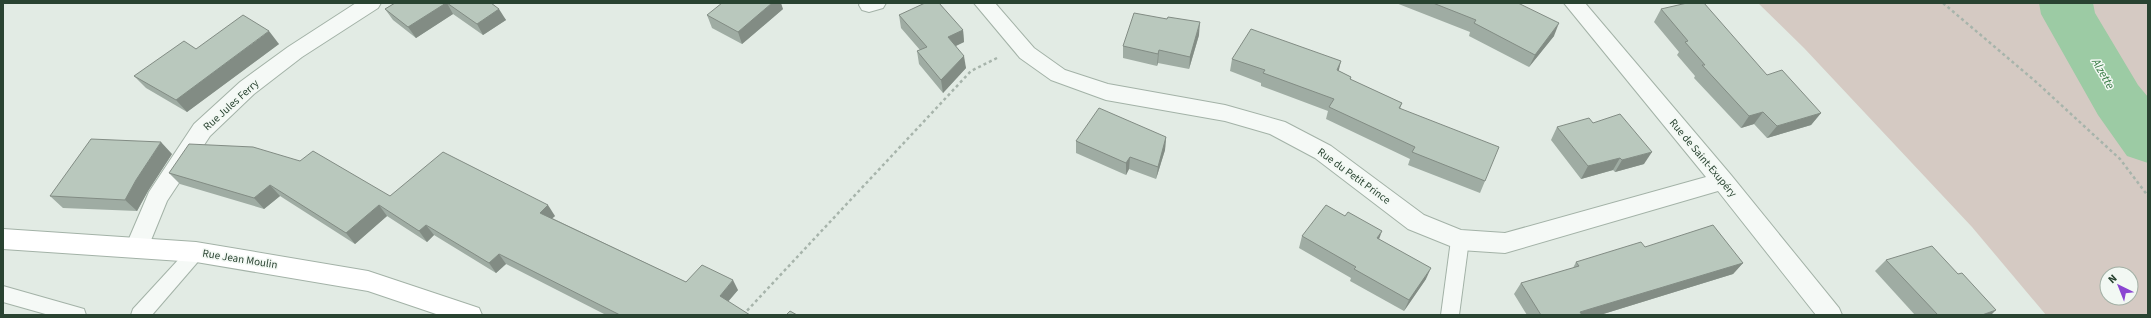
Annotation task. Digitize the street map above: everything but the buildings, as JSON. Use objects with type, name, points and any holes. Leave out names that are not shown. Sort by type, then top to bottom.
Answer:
[{"type":"main road","name":"Rue Jean Moulin","points":[[3,239],[196,252],[368,281],[470,315]]},
{"type":"street","name":"Rue Jules Ferry","points":[[137,248],[157,198],[202,130],[247,88],[295,52],[370,3]]},
{"type":"street","name":"Rue du Petit Prince","points":[[984,3],[1027,52],[1058,75],[1106,92],[1225,113],[1277,128],[1323,152],[1416,222],[1460,240],[1505,243],[1723,181]]},
{"type":"street","name":"Rue de Saint-Exupéry","points":[[1574,3],[1723,181],[1830,315]]},
{"type":"lane","points":[[1450,315],[1460,240]]},
{"type":"lane","points":[[140,315],[196,252]]},
{"type":"lane","points":[[3,294],[77,315]]},
{"type":"path","points":[[1943,3],[2035,81],[2120,159],[2148,196]]},
{"type":"path","points":[[743,315],[971,71]]},
{"type":"shaded area","points":[[1758,3],[2148,3],[2148,315],[2046,315],[1972,227],[1804,48]]},
{"type":"waterway","name":"Alzette","points":[[2066,3],[2068,14],[2118,100],[2148,140]]}]
